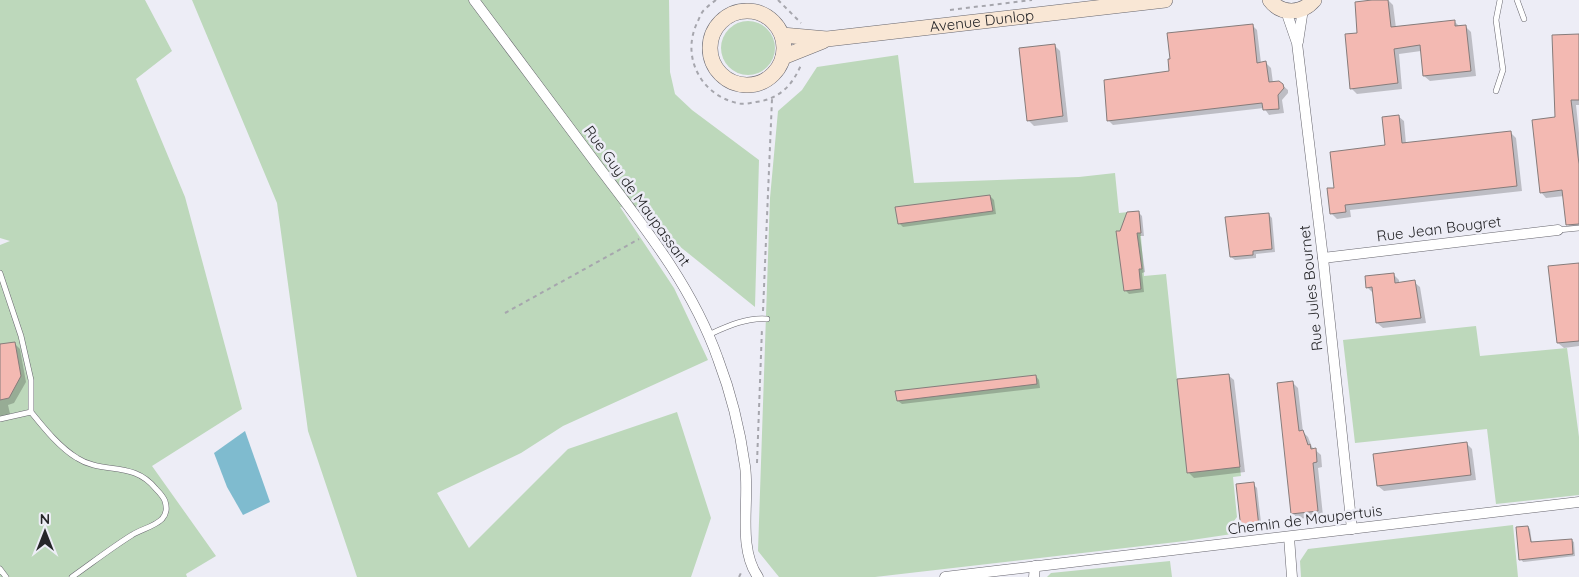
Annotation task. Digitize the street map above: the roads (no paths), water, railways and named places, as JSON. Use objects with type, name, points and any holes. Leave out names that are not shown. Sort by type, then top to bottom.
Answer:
[{"type":"street","name":"Rue Guy de Maupassant","points":[[474,0],[658,246],[694,304],[718,359],[738,426],[746,467],[749,556],[758,577]]},
{"type":"street","name":"Avenue Dunlop","points":[[782,36],[827,39],[1165,0]]},
{"type":"street","points":[[1270,0],[1278,8],[1286,11],[1295,11],[1308,4]]},
{"type":"street","name":"Rue Jules Bournet","points":[[1298,43],[1308,4]]},
{"type":"street","points":[[737,6],[751,12],[758,6],[777,26],[782,36],[784,46],[783,57],[778,68],[769,78],[758,84],[745,85],[732,82],[722,75],[714,65],[710,52],[711,40],[716,28],[737,6]]},
{"type":"street","name":"Rue Jules Bournet","points":[[1286,11],[1298,43],[1352,529]]},
{"type":"street","name":"Avenue Dunlop","points":[[783,57],[827,39]]},
{"type":"street","name":"Rue Jean Bougret","points":[[1323,258],[1558,230]]},
{"type":"street","name":"Chemin de Maupertuis","points":[[946,577],[1034,572],[1289,536],[1579,502]]},
{"type":"street","points":[[1289,536],[1292,577]]},
{"type":"lane","points":[[1496,91],[1503,70],[1496,20],[1500,0]]},
{"type":"lane","points":[[1517,0],[1524,18]]},
{"type":"lane","points":[[1558,230],[1579,228]]},
{"type":"lane","points":[[0,273],[20,336],[31,380],[31,412],[58,442],[77,459],[91,464],[138,473],[149,480],[163,497],[166,506],[166,512],[155,524],[133,534],[72,577]]},
{"type":"lane","points":[[708,335],[729,326],[754,319],[767,319]]},
{"type":"lane","points":[[0,419],[31,412]]},
{"type":"lane","points":[[0,568],[6,577]]},
{"type":"water","points":[[245,431],[270,502],[243,515],[227,487],[214,453]]}]
